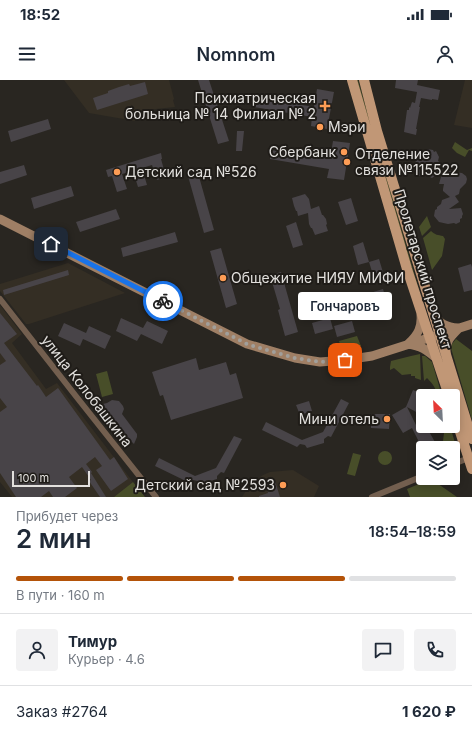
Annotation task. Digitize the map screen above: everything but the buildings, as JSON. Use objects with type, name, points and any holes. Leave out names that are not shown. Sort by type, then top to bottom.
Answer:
[{"type":"main road","name":"Пролетарский проспект","points":[[352,80],[429,337],[441,356],[472,439]]},
{"type":"main road","name":"Пролетарский проспект","points":[[364,80],[377,132],[439,334],[447,389]]},
{"type":"main road","points":[[0,219],[247,344],[295,358],[320,362],[372,356],[472,324]]},
{"type":"main road","points":[[432,310],[436,318],[444,325],[459,328]]},
{"type":"main road","points":[[408,344],[414,339],[420,329],[422,321],[421,313]]},
{"type":"main road","points":[[408,344],[441,356],[449,339],[459,328]]},
{"type":"main road","points":[[460,431],[472,469]]},
{"type":"street","name":"улица Колобашкина","points":[[0,299],[156,497]]},
{"type":"street","points":[[460,461],[469,458]]},
{"type":"street","points":[[372,497],[416,479]]},
{"type":"shaded area","points":[[64,80],[169,80],[175,107],[137,111],[135,121],[89,113]]},
{"type":"shaded area","points":[[465,80],[472,80],[472,128],[454,125]]},
{"type":"shaded area","points":[[68,263],[125,293],[26,324],[0,291],[0,284]]},
{"type":"shaded area","points":[[0,305],[22,334],[12,343],[46,389],[57,383],[133,482],[114,497],[12,497],[0,482]]},
{"type":"shaded area","name":"Детский сад №2593","points":[[293,470],[319,486],[314,497],[242,497],[251,483],[263,475],[270,472]]},
{"type":"green space","points":[[355,80],[358,80],[426,314],[425,315]]},
{"type":"green space","points":[[455,142],[467,150],[472,148],[472,151],[469,150],[465,157],[457,153],[452,148]]},
{"type":"green space","points":[[427,216],[431,227],[422,236],[419,227]]},
{"type":"green space","points":[[431,231],[435,234],[443,236],[445,239],[442,256],[432,270],[423,238]]},
{"type":"green space","points":[[357,336],[361,346],[342,350],[339,341]]},
{"type":"green space","points":[[456,339],[472,351],[472,420],[451,348]]},
{"type":"green space","points":[[420,354],[421,380],[415,378],[415,376],[411,376],[411,374],[402,375],[394,368],[390,370],[391,361]]},
{"type":"green space","points":[[422,356],[425,356],[432,362],[440,389],[435,389],[427,378],[424,381]]},
{"type":"green space","points":[[107,371],[113,394],[102,397],[96,374]]},
{"type":"green space","points":[[444,433],[452,433],[454,441],[443,441]]},
{"type":"green space","points":[[385,451],[390,453],[392,458],[390,463],[385,465],[380,463],[378,458],[380,453]]},
{"type":"green space","points":[[353,453],[361,455],[355,476],[347,474]]},
{"type":"green space","points":[[133,482],[145,497],[114,497]]},
{"type":"green space","points":[[417,485],[440,485],[457,497],[410,497],[407,489]]},
{"type":"way so far","points":[[163,301],[247,344],[295,358],[320,362],[345,360]]},
{"type":"place","name":"Психиатрическая больница № 14 Филиал № 2","points":[[325,106]]},
{"type":"place","name":"Мэри","points":[[320,127]]},
{"type":"place","name":"Сбербанк","points":[[344,152]]},
{"type":"place","name":"Отделение связи №115522","points":[[347,162]]},
{"type":"place","name":"Детский сад №526","points":[[117,172]]},
{"type":"place","name":"Общежитие НИЯУ МИФИ","points":[[223,278]]},
{"type":"place","name":"Гончаровъ","points":[[345,360]]},
{"type":"place","name":"Мини отель","points":[[387,419]]},
{"type":"place","name":"Детский сад №2593","points":[[283,485]]},
{"type":"route","points":[[51,244],[163,301]]}]
